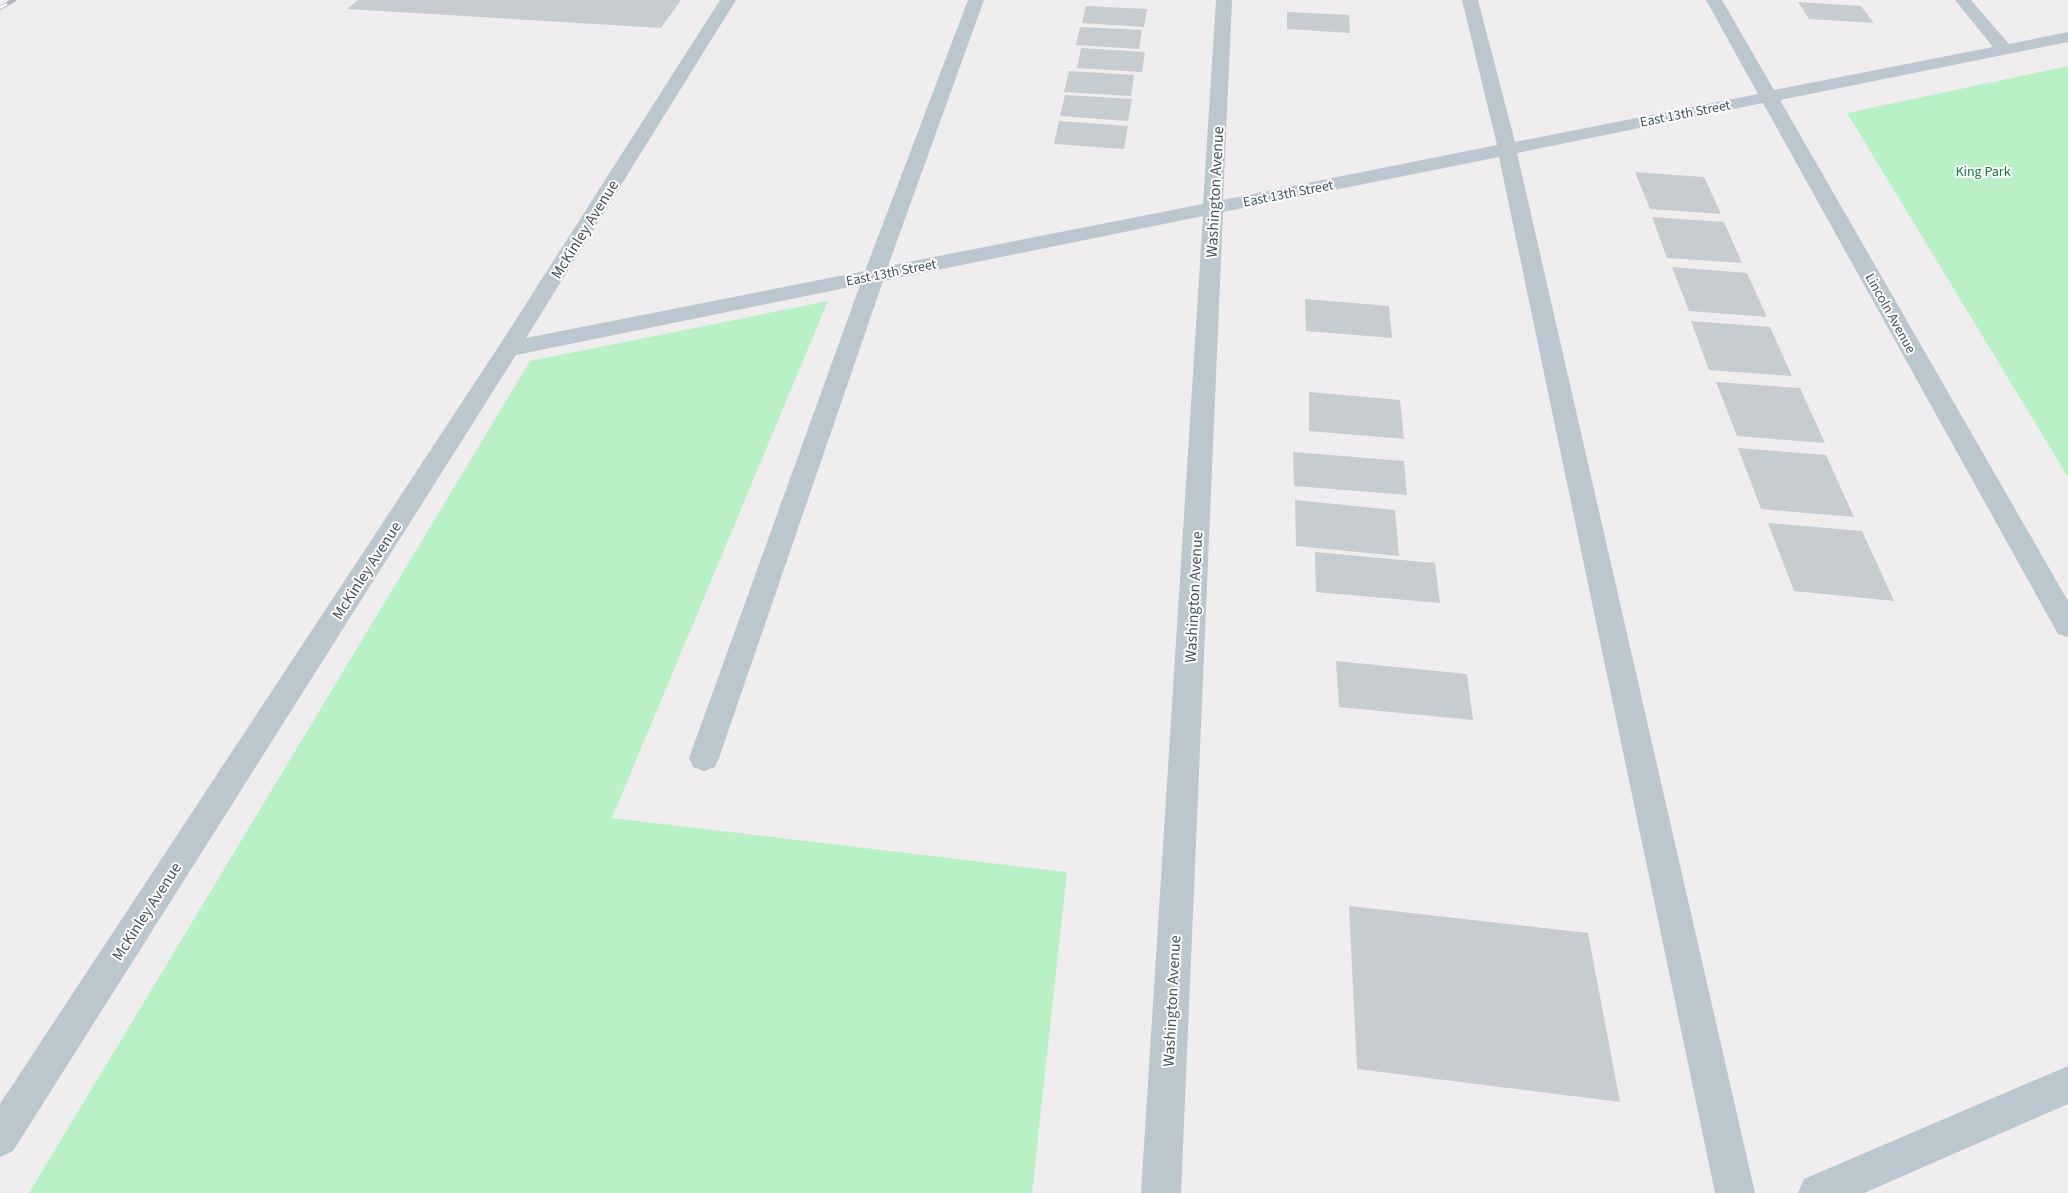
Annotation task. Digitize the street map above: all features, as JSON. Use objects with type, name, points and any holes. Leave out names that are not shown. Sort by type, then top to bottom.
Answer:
[{"type":"street","name":"McKinley Avenue","points":[[0,1138],[508,349],[728,0]]},
{"type":"street","points":[[704,758],[874,276],[976,0]]},
{"type":"street","name":"Washington Avenue","points":[[1161,1193],[1224,0]]},
{"type":"street","points":[[1470,0],[1507,149],[1735,1193]]},
{"type":"street","name":"Lincoln Avenue","points":[[1714,0],[2068,626]]},
{"type":"street","points":[[1962,0],[2005,50]]},
{"type":"street","name":"East 13th Street","points":[[508,349],[2068,37]]},
{"type":"street","points":[[1818,1193],[2068,1085]]},
{"type":"green space","name":"King Park","points":[[2068,66],[2068,477],[1847,113]]},
{"type":"green space","points":[[828,301],[612,818],[1067,872],[1032,1193],[29,1193],[530,361]]},
{"type":"building","points":[[358,0],[681,0],[661,28],[347,9]]},
{"type":"building","points":[[1798,2],[1861,6],[1874,23],[1809,19]]},
{"type":"building","points":[[1086,6],[1147,9],[1144,27],[1082,23]]},
{"type":"building","points":[[1287,12],[1349,15],[1350,33],[1287,29]]},
{"type":"building","points":[[1080,27],[1142,30],[1139,49],[1076,45]]},
{"type":"building","points":[[1081,48],[1145,52],[1142,72],[1077,68]]},
{"type":"building","points":[[1069,71],[1134,75],[1131,96],[1064,92]]},
{"type":"building","points":[[1065,95],[1132,99],[1128,121],[1060,116]]},
{"type":"building","points":[[1059,121],[1128,126],[1124,149],[1054,144]]},
{"type":"building","points":[[1635,172],[1704,177],[1721,214],[1650,209]]},
{"type":"building","points":[[1652,217],[1724,222],[1742,263],[1667,258]]},
{"type":"building","points":[[1672,267],[1747,273],[1767,317],[1689,311]]},
{"type":"building","points":[[1305,299],[1389,306],[1392,338],[1306,331]]},
{"type":"building","points":[[1691,321],[1770,327],[1792,376],[1709,370]]},
{"type":"building","points":[[1716,382],[1800,388],[1825,443],[1737,436]]},
{"type":"building","points":[[1309,392],[1400,400],[1404,439],[1309,431]]},
{"type":"building","points":[[1738,448],[1826,455],[1854,517],[1761,509]]},
{"type":"building","points":[[1293,452],[1404,461],[1407,495],[1294,486]]},
{"type":"building","points":[[1295,500],[1395,510],[1399,556],[1296,546]]},
{"type":"building","points":[[1768,523],[1862,531],[1894,601],[1794,591]]},
{"type":"building","points":[[1315,552],[1435,563],[1440,603],[1316,592]]},
{"type":"building","points":[[1336,661],[1467,674],[1473,720],[1339,707]]},
{"type":"building","points":[[1349,906],[1588,933],[1620,1102],[1357,1069]]},
{"type":"railway","points":[[0,8],[14,0]]}]
